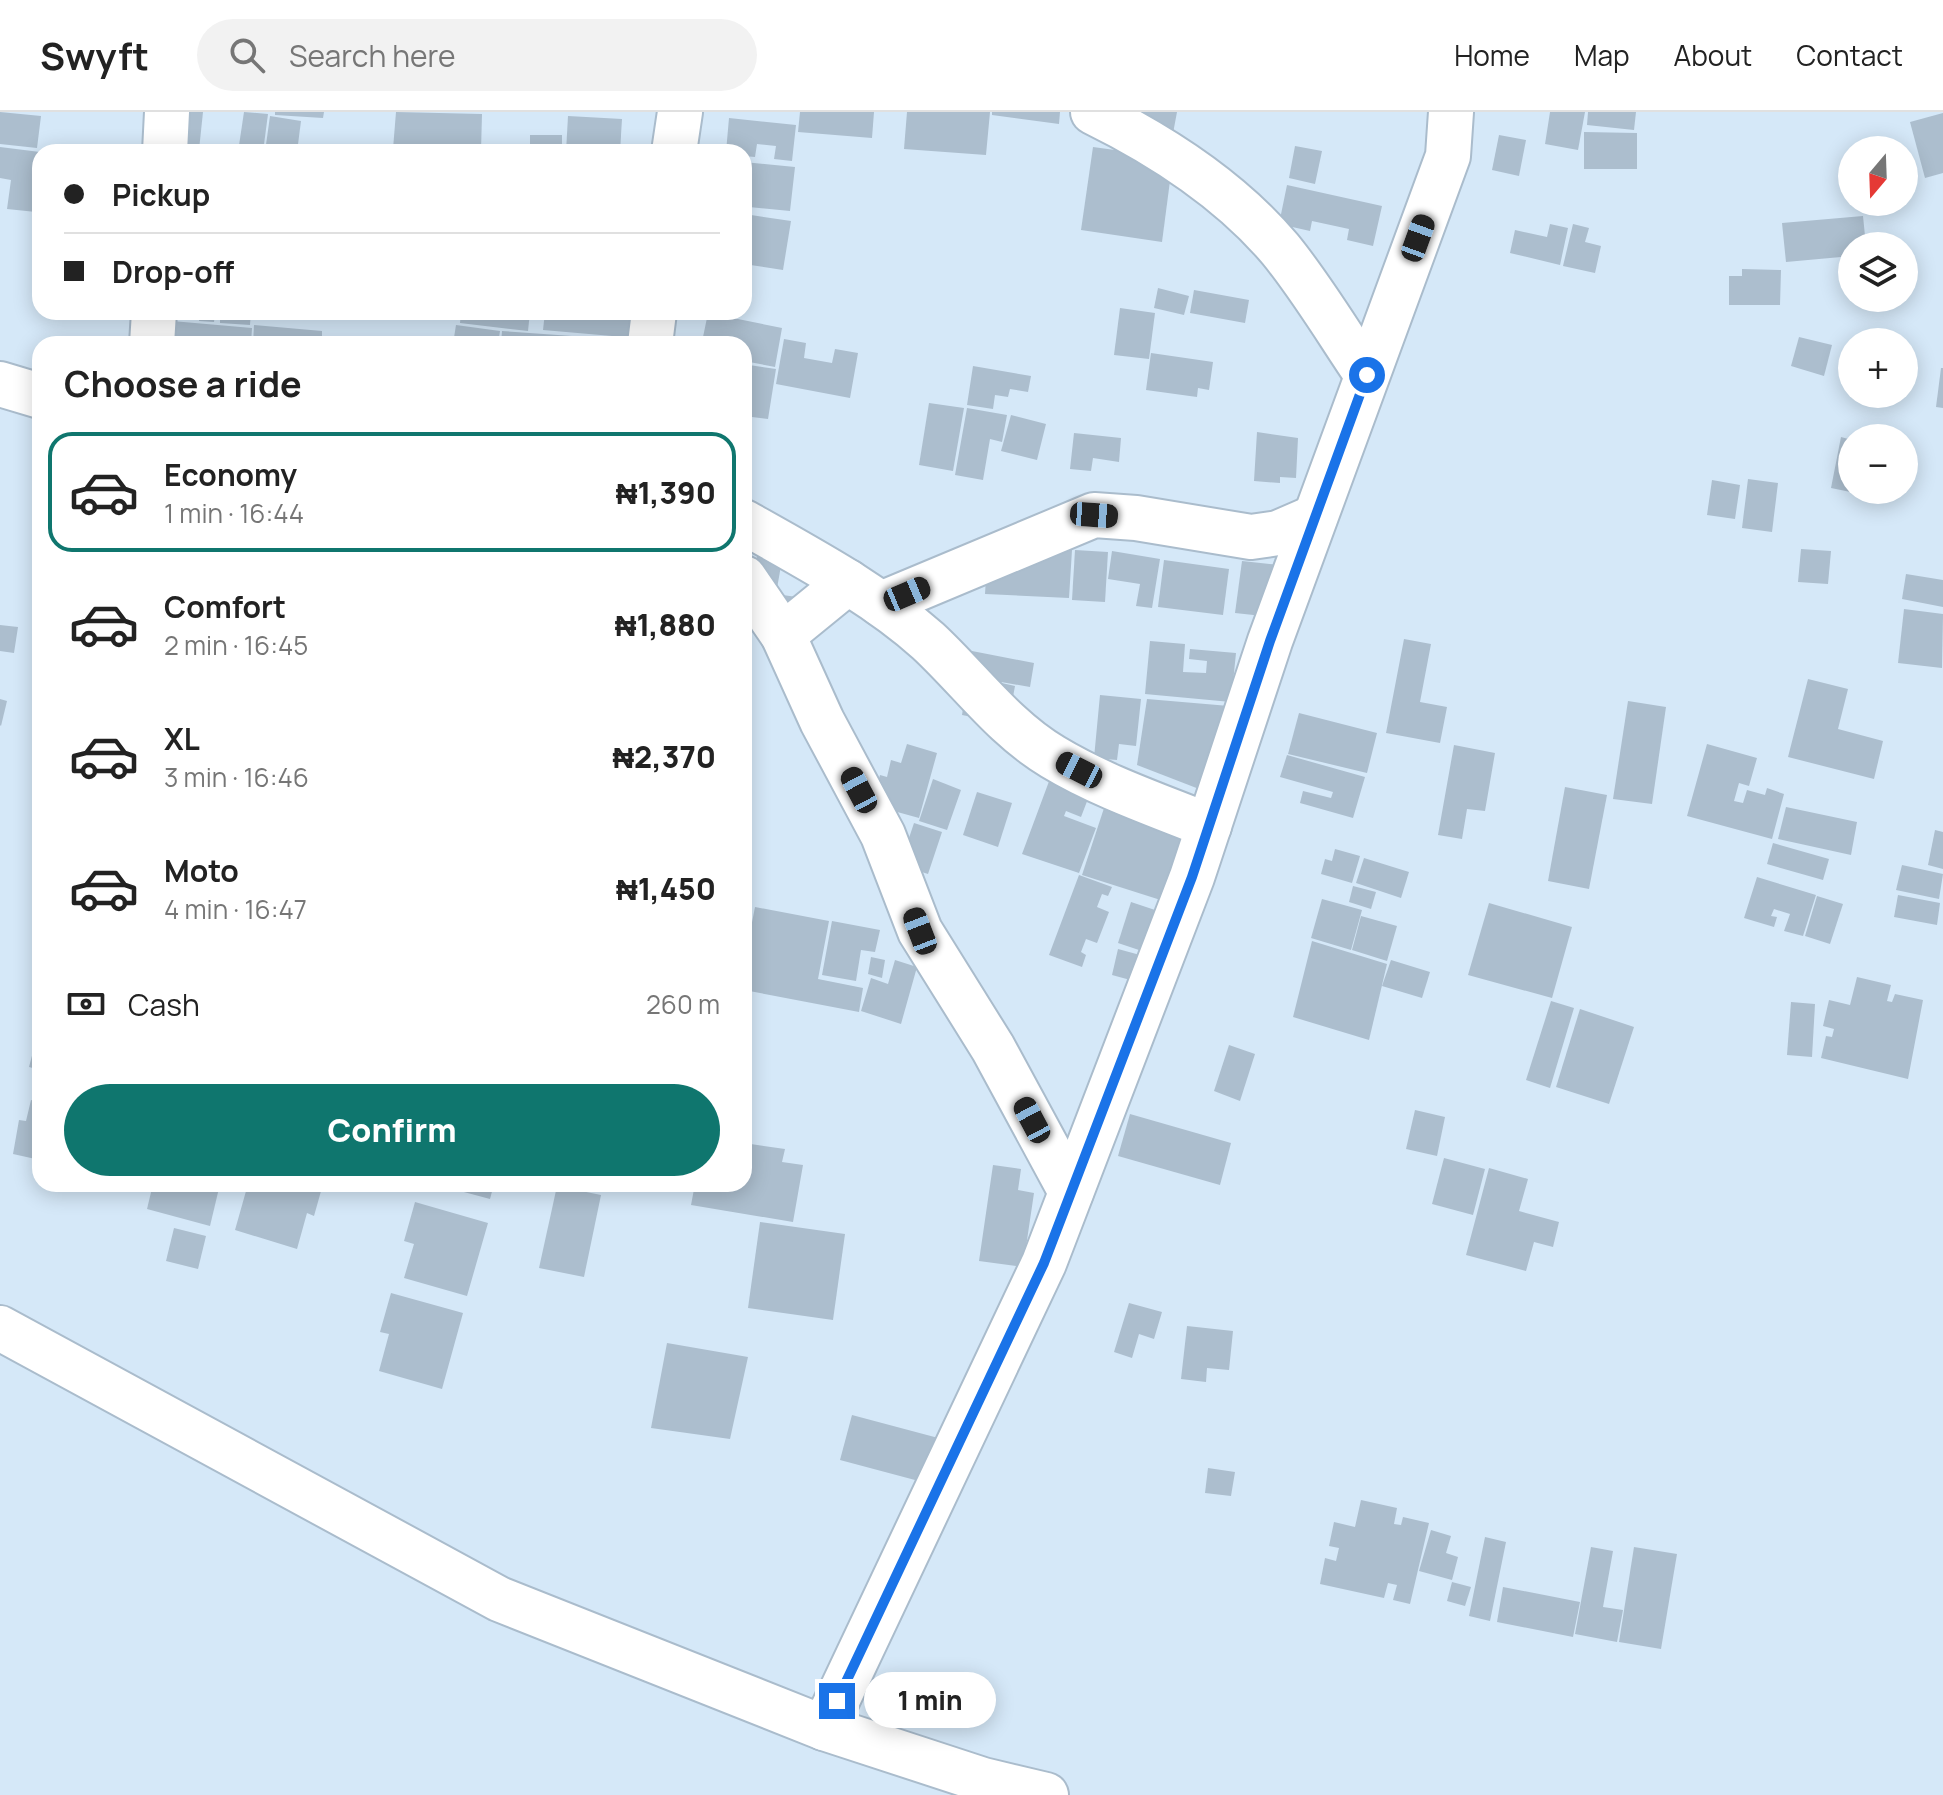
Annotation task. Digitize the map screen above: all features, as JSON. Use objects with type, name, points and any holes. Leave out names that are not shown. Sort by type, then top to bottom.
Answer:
[{"type":"street","points":[[165,144],[167,112]]},
{"type":"street","points":[[675,144],[680,112]]},
{"type":"street","points":[[1093,112],[1144,137],[1217,189],[1280,249],[1367,375]]},
{"type":"street","points":[[824,1728],[1044,1263],[1209,826],[1315,517],[1448,156],[1451,112]]},
{"type":"street","points":[[0,384],[32,394]]},
{"type":"street","points":[[783,635],[865,593],[1094,515],[1136,518],[1251,537],[1278,533],[1315,517]]},
{"type":"street","points":[[752,527],[865,593],[927,641],[1016,728],[1052,756],[1106,783],[1209,826]]},
{"type":"street","points":[[752,590],[783,635],[822,721],[883,835],[920,931],[993,1048],[1071,1192]]},
{"type":"street","points":[[0,1328],[499,1599],[824,1728],[983,1780],[1046,1795]]},
{"type":"building","points":[[0,112],[41,116],[38,144],[32,144],[32,147],[0,144]]},
{"type":"building","points":[[178,112],[203,112],[200,144],[173,144]]},
{"type":"building","points":[[244,112],[268,114],[264,144],[239,144]]},
{"type":"building","points":[[275,112],[324,112],[323,118],[275,115]]},
{"type":"building","points":[[396,112],[482,114],[481,144],[393,144]]},
{"type":"building","points":[[800,112],[874,112],[872,138],[798,132]]},
{"type":"building","points":[[907,112],[990,112],[986,155],[904,149]]},
{"type":"building","points":[[992,112],[1060,112],[1059,124],[992,115]]},
{"type":"building","points":[[1086,112],[1177,112],[1169,155]]},
{"type":"building","points":[[1550,112],[1585,112],[1578,150],[1545,144]]},
{"type":"building","points":[[1588,112],[1636,112],[1634,130],[1587,125]]},
{"type":"building","points":[[1943,113],[1943,173],[1925,178],[1918,152],[1918,136],[1914,136],[1910,122]]},
{"type":"building","points":[[270,116],[301,121],[298,144],[266,144]]},
{"type":"building","points":[[568,116],[622,119],[620,144],[566,144]]},
{"type":"building","points":[[729,118],[796,125],[792,161],[774,159],[776,146],[757,144],[755,157],[752,157],[752,144],[727,144]]},
{"type":"building","points":[[1584,132],[1637,133],[1637,169],[1584,169]]},
{"type":"building","points":[[530,135],[562,135],[562,144],[530,144]]},
{"type":"building","points":[[1499,135],[1526,140],[1519,176],[1492,170]]},
{"type":"building","points":[[1295,146],[1322,151],[1315,184],[1289,178]]},
{"type":"building","points":[[0,147],[32,151],[32,212],[7,209],[11,180],[0,178]]},
{"type":"building","points":[[1093,147],[1173,158],[1162,242],[1081,230]]},
{"type":"building","points":[[752,163],[795,167],[790,211],[752,207]]},
{"type":"building","points":[[1287,185],[1382,206],[1373,246],[1347,240],[1349,229],[1312,221],[1310,231],[1279,224]]},
{"type":"building","points":[[752,215],[791,221],[783,270],[752,265]]},
{"type":"building","points":[[1863,216],[1865,232],[1838,232],[1838,257],[1786,262],[1782,223]]},
{"type":"building","points":[[1550,224],[1568,228],[1560,265],[1510,253],[1515,230],[1547,237]]},
{"type":"building","points":[[1573,224],[1589,228],[1585,242],[1601,246],[1595,273],[1563,266]]},
{"type":"building","points":[[1742,269],[1781,270],[1780,305],[1729,305],[1729,276],[1742,276]]},
{"type":"building","points":[[1158,288],[1189,296],[1184,315],[1154,308]]},
{"type":"building","points":[[1194,290],[1249,300],[1245,323],[1190,313]]},
{"type":"building","points":[[1120,308],[1155,313],[1149,359],[1114,355]]},
{"type":"building","points":[[220,320],[250,320],[250,325],[220,323]]},
{"type":"building","points":[[460,320],[529,320],[528,331],[460,323]]},
{"type":"building","points":[[544,320],[636,320],[635,336],[543,330]]},
{"type":"building","points":[[707,320],[743,320],[782,328],[775,367],[752,363],[752,336],[703,336]]},
{"type":"building","points":[[172,321],[252,328],[252,336],[170,336]]},
{"type":"building","points":[[254,325],[322,331],[322,336],[253,336]]},
{"type":"building","points":[[456,325],[500,331],[499,336],[454,336]]},
{"type":"building","points":[[502,331],[572,336],[502,336]]},
{"type":"building","points":[[1799,337],[1832,345],[1824,376],[1791,366]]},
{"type":"building","points":[[784,339],[806,343],[804,358],[832,363],[835,349],[858,353],[850,398],[776,384]]},
{"type":"building","points":[[1151,353],[1213,362],[1209,390],[1198,388],[1197,397],[1146,390]]},
{"type":"building","points":[[752,365],[776,369],[768,419],[752,417]]},
{"type":"building","points":[[973,366],[1031,376],[1028,392],[1010,389],[1008,397],[995,395],[993,409],[967,405]]},
{"type":"building","points":[[1943,368],[1943,408],[1936,407]]},
{"type":"building","points":[[929,403],[964,408],[953,471],[919,465]]},
{"type":"building","points":[[967,408],[1007,415],[1002,442],[990,439],[983,480],[955,475]]},
{"type":"building","points":[[1011,415],[1046,424],[1037,460],[1001,451]]},
{"type":"building","points":[[1257,432],[1298,438],[1296,478],[1280,477],[1280,483],[1254,481]]},
{"type":"building","points":[[1074,433],[1121,438],[1119,462],[1093,458],[1091,471],[1070,469]]},
{"type":"building","points":[[1838,452],[1838,489],[1831,488]]},
{"type":"building","points":[[1748,479],[1778,483],[1772,532],[1742,528]]},
{"type":"building","points":[[1712,480],[1740,485],[1735,519],[1707,515]]},
{"type":"building","points":[[988,544],[1072,550],[1069,598],[985,594]]},
{"type":"building","points":[[1801,549],[1831,551],[1828,584],[1798,582]]},
{"type":"building","points":[[1075,550],[1108,552],[1105,602],[1072,600]]},
{"type":"building","points":[[1112,551],[1160,559],[1152,608],[1136,606],[1140,584],[1108,579]]},
{"type":"building","points":[[757,556],[782,560],[776,594],[810,599],[752,610]]},
{"type":"building","points":[[1164,560],[1229,569],[1223,615],[1158,607]]},
{"type":"building","points":[[1242,561],[1279,565],[1273,617],[1235,613]]},
{"type":"building","points":[[1906,574],[1943,580],[1943,607],[1902,599]]},
{"type":"building","points":[[1904,609],[1943,614],[1942,668],[1898,663]]},
{"type":"building","points":[[0,625],[18,627],[14,653],[0,651]]},
{"type":"building","points":[[1404,639],[1431,644],[1420,702],[1447,707],[1440,743],[1386,733]]},
{"type":"building","points":[[1150,641],[1185,644],[1183,672],[1206,673],[1207,661],[1189,659],[1190,649],[1236,653],[1231,702],[1145,694]]},
{"type":"building","points":[[972,651],[1034,663],[1030,687],[984,679],[1015,686],[1008,724],[962,715]]},
{"type":"building","points":[[1808,679],[1848,689],[1838,729],[1883,741],[1874,779],[1788,757]]},
{"type":"building","points":[[1100,695],[1141,699],[1136,746],[1119,744],[1117,760],[1094,758]]},
{"type":"building","points":[[0,699],[7,701],[1,726],[0,725]]},
{"type":"building","points":[[1147,699],[1229,706],[1212,794],[1137,765]]},
{"type":"building","points":[[1628,701],[1666,707],[1652,804],[1613,799]]},
{"type":"building","points":[[1299,713],[1377,733],[1367,773],[1288,754]]},
{"type":"building","points":[[907,744],[937,753],[919,818],[872,805],[880,775],[887,777],[891,760],[901,763]]},
{"type":"building","points":[[1707,744],[1757,758],[1749,786],[1739,783],[1734,801],[1743,803],[1747,790],[1765,795],[1767,788],[1784,794],[1772,839],[1687,816]]},
{"type":"building","points":[[1454,745],[1495,753],[1485,811],[1467,809],[1462,839],[1438,835]]},
{"type":"building","points":[[1287,755],[1365,777],[1353,818],[1300,803],[1303,791],[1331,798],[1333,792],[1280,777]]},
{"type":"building","points":[[1051,776],[1091,791],[1081,817],[1066,811],[1064,816],[1096,828],[1079,873],[1022,854]]},
{"type":"building","points":[[933,779],[961,790],[947,830],[919,821]]},
{"type":"building","points":[[1565,787],[1607,795],[1589,889],[1548,881]]},
{"type":"building","points":[[977,792],[1012,803],[998,847],[963,835]]},
{"type":"building","points":[[1107,799],[1194,827],[1170,903],[1082,875]]},
{"type":"building","points":[[1786,807],[1857,822],[1851,855],[1778,839]]},
{"type":"building","points":[[914,823],[942,832],[928,874],[900,865]]},
{"type":"building","points":[[1935,830],[1943,832],[1943,869],[1928,865]]},
{"type":"building","points":[[1773,843],[1829,859],[1823,880],[1767,864]]},
{"type":"building","points":[[1335,849],[1360,856],[1352,883],[1321,874],[1325,859],[1332,861]]},
{"type":"building","points":[[1364,858],[1409,872],[1401,898],[1356,883]]},
{"type":"building","points":[[1902,865],[1943,874],[1939,899],[1896,890]]},
{"type":"building","points":[[1079,875],[1112,887],[1108,896],[1102,894],[1097,907],[1109,912],[1097,943],[1086,939],[1081,952],[1086,955],[1082,967],[1049,955]]},
{"type":"building","points":[[1757,877],[1816,895],[1803,936],[1784,931],[1790,914],[1774,909],[1771,916],[1777,917],[1774,927],[1744,918]]},
{"type":"building","points":[[1353,886],[1376,892],[1371,909],[1349,902]]},
{"type":"building","points":[[1898,895],[1940,903],[1937,925],[1894,917]]},
{"type":"building","points":[[1817,896],[1843,904],[1830,944],[1805,936]]},
{"type":"building","points":[[1322,899],[1362,910],[1351,950],[1311,938]]},
{"type":"building","points":[[1131,902],[1161,912],[1148,953],[1118,943]]},
{"type":"building","points":[[1489,903],[1572,927],[1552,998],[1468,975]]},
{"type":"building","points":[[755,907],[829,921],[818,979],[863,988],[859,1012],[752,992],[752,922]]},
{"type":"building","points":[[1361,916],[1397,926],[1387,961],[1352,950]]},
{"type":"building","points":[[832,921],[880,930],[875,952],[861,950],[856,981],[822,975]]},
{"type":"building","points":[[1312,941],[1387,964],[1369,1040],[1293,1017]]},
{"type":"building","points":[[1118,949],[1140,955],[1134,981],[1112,975]]},
{"type":"building","points":[[871,957],[885,960],[882,978],[868,974]]},
{"type":"building","points":[[895,960],[917,967],[901,1024],[861,1011],[871,978],[888,984]]},
{"type":"building","points":[[1391,960],[1430,972],[1422,998],[1382,986]]},
{"type":"building","points":[[1857,977],[1891,985],[1887,1001],[1892,1002],[1895,994],[1923,1000],[1908,1079],[1821,1058],[1826,1036],[1832,1037],[1834,1029],[1823,1026],[1829,1000],[1850,1005]]},
{"type":"building","points":[[1551,1001],[1574,1008],[1550,1088],[1526,1080]]},
{"type":"building","points":[[1791,1002],[1815,1004],[1812,1057],[1787,1055]]},
{"type":"building","points":[[1580,1009],[1634,1027],[1609,1104],[1556,1087]]},
{"type":"building","points":[[1229,1045],[1255,1054],[1240,1101],[1214,1091]]},
{"type":"building","points":[[32,1100],[32,1158],[13,1154],[19,1120],[26,1121]]},
{"type":"building","points":[[1415,1110],[1445,1117],[1437,1156],[1406,1149]]},
{"type":"building","points":[[1130,1114],[1231,1143],[1220,1185],[1118,1156]]},
{"type":"building","points":[[752,1144],[785,1149],[782,1162],[803,1165],[793,1222],[691,1205],[693,1192],[752,1192]]},
{"type":"building","points":[[1444,1158],[1485,1169],[1473,1215],[1432,1204]]},
{"type":"building","points":[[993,1165],[1021,1169],[1018,1190],[1034,1193],[1023,1267],[979,1261]]},
{"type":"building","points":[[1489,1168],[1528,1179],[1519,1211],[1559,1222],[1553,1247],[1534,1242],[1526,1271],[1466,1255]]},
{"type":"building","points":[[151,1192],[218,1192],[210,1226],[147,1209]]},
{"type":"building","points":[[246,1192],[321,1192],[314,1216],[307,1213],[297,1249],[235,1230]]},
{"type":"building","points":[[464,1192],[492,1192],[490,1199]]},
{"type":"building","points":[[556,1192],[601,1195],[584,1277],[539,1268]]},
{"type":"building","points":[[415,1202],[488,1223],[467,1296],[404,1278],[414,1244],[404,1241]]},
{"type":"building","points":[[760,1222],[845,1234],[833,1320],[748,1308]]},
{"type":"building","points":[[174,1228],[206,1236],[198,1269],[166,1261]]},
{"type":"building","points":[[391,1293],[463,1313],[442,1389],[379,1371],[389,1334],[380,1332]]},
{"type":"building","points":[[1129,1303],[1162,1312],[1154,1339],[1139,1334],[1132,1358],[1114,1352]]},
{"type":"building","points":[[1187,1326],[1233,1331],[1229,1370],[1207,1368],[1206,1382],[1181,1379]]},
{"type":"building","points":[[667,1343],[748,1357],[730,1439],[651,1428]]},
{"type":"building","points":[[852,1415],[942,1439],[930,1484],[840,1460]]},
{"type":"building","points":[[1208,1468],[1235,1472],[1231,1496],[1205,1493]]},
{"type":"building","points":[[1361,1500],[1397,1508],[1394,1524],[1401,1525],[1403,1517],[1429,1523],[1410,1604],[1393,1600],[1397,1585],[1388,1583],[1384,1598],[1320,1584],[1325,1558],[1336,1561],[1339,1548],[1329,1546],[1334,1522],[1355,1527]]},
{"type":"building","points":[[1431,1530],[1451,1536],[1446,1553],[1458,1557],[1452,1580],[1419,1571]]},
{"type":"building","points":[[1485,1537],[1506,1542],[1490,1621],[1469,1616]]},
{"type":"building","points":[[1591,1547],[1613,1551],[1603,1607],[1623,1610],[1617,1642],[1575,1634]]},
{"type":"building","points":[[1634,1547],[1677,1554],[1661,1649],[1619,1642]]},
{"type":"building","points":[[1452,1582],[1471,1587],[1465,1606],[1447,1601]]},
{"type":"building","points":[[1503,1587],[1580,1602],[1573,1637],[1497,1622]]},
{"type":"route","points":[[837,1701],[1044,1263],[1192,877],[1270,641],[1367,375]]}]
